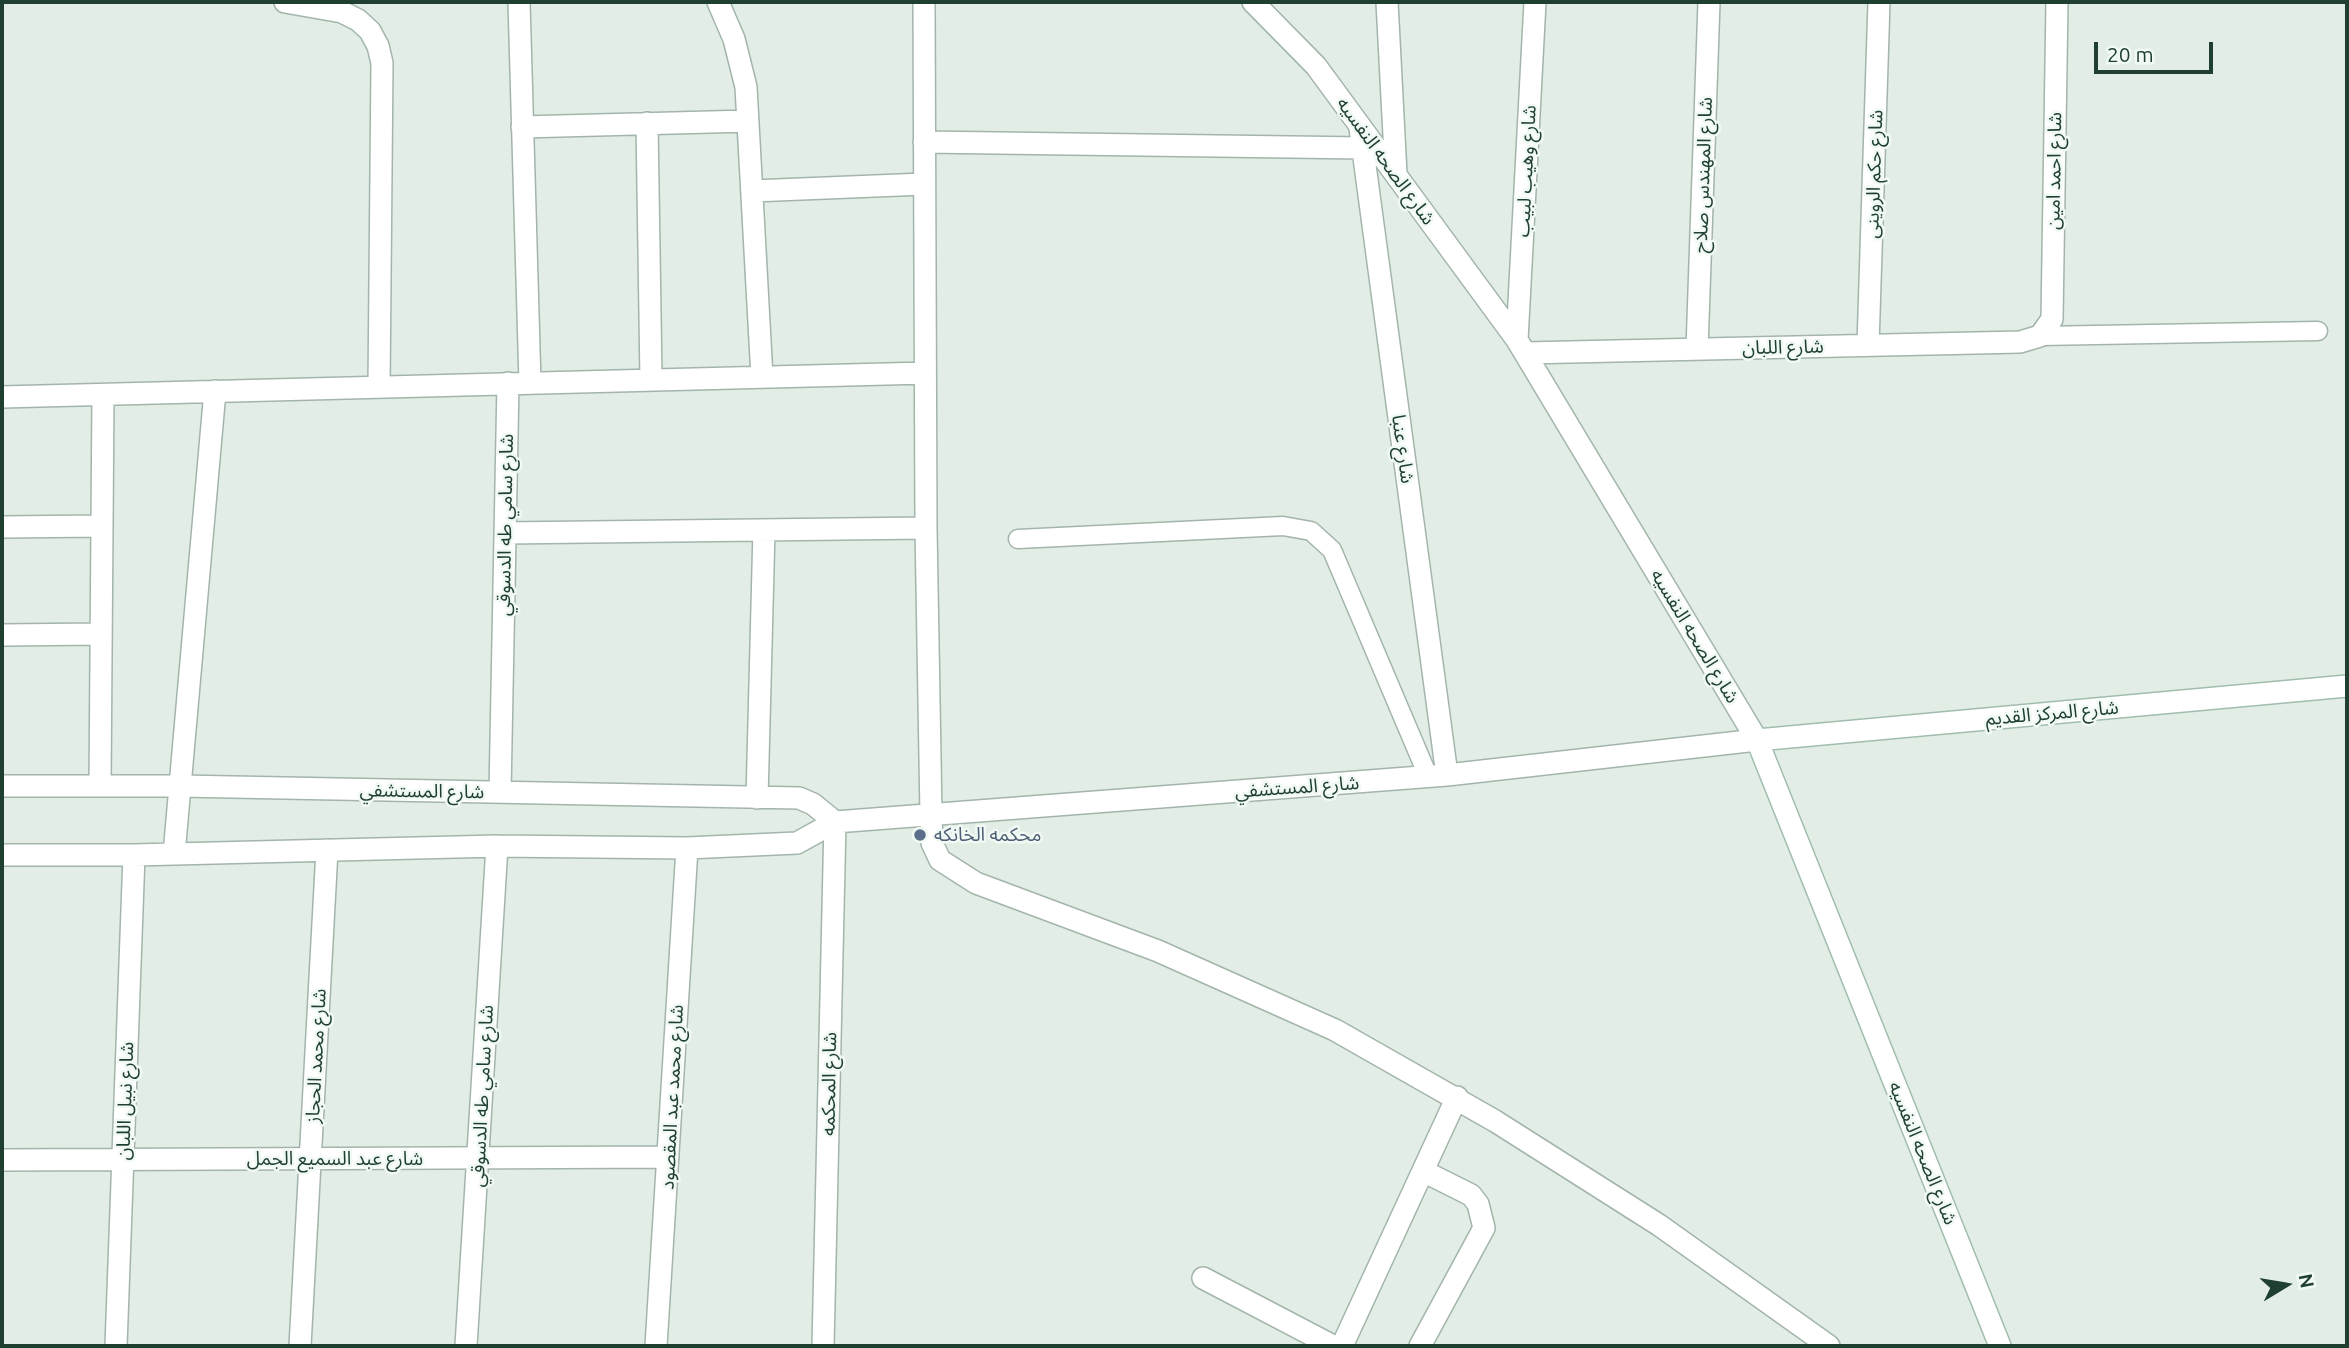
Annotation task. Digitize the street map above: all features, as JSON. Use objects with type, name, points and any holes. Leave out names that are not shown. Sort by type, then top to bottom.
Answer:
[{"type":"street","points":[[285,2],[342,12],[358,20],[370,31],[378,46],[382,63],[379,387]]},
{"type":"street","points":[[519,2],[530,383]]},
{"type":"street","points":[[718,2],[737,51],[746,86],[762,377]]},
{"type":"street","points":[[924,2],[926,528],[931,815],[932,843],[940,860],[957,873],[1247,989],[1335,1030],[1457,1097],[1659,1225],[1829,1346]]},
{"type":"street","name":"شارع الصحه النفسيه","points":[[1253,2],[1316,66],[1360,122],[1521,346],[1757,740],[2000,1346]]},
{"type":"street","points":[[1387,2],[1396,174]]},
{"type":"street","name":"شارع وهيب لبيب","points":[[1521,346],[1535,2]]},
{"type":"street","name":"شارع المهندس صلاح","points":[[1697,349],[1709,2]]},
{"type":"street","name":"شارع حكم الروينى","points":[[1868,345],[1879,2]]},
{"type":"street","name":"شارع احمد امين","points":[[2040,336],[2052,319],[2057,2]]},
{"type":"street","points":[[522,127],[748,121]]},
{"type":"street","name":"شارع عنبا","points":[[1360,122],[1437,776]]},
{"type":"street","points":[[647,123],[651,379]]},
{"type":"street","points":[[925,142],[1363,148]]},
{"type":"street","points":[[752,191],[924,184]]},
{"type":"street","name":"شارع اللبان","points":[[1521,346],[1697,349],[2020,342],[2040,336]]},
{"type":"street","points":[[2,397],[925,373]]},
{"type":"street","name":"شارع سامي طه الدسوقي","points":[[500,792],[508,383]]},
{"type":"street","points":[[174,854],[215,391]]},
{"type":"street","points":[[100,786],[103,395]]},
{"type":"street","points":[[2,527],[102,526]]},
{"type":"street","points":[[505,533],[926,528]]},
{"type":"street","points":[[757,798],[764,530]]},
{"type":"street","points":[[2,635],[101,634]]},
{"type":"street","name":"شارع المركز القديم","points":[[1757,740],[2347,686]]},
{"type":"street","name":"شارع المستشفي","points":[[2,855],[134,855],[497,846],[687,848],[797,843],[835,822],[1437,776],[1757,740]]},
{"type":"street","name":"شارع المستشفي","points":[[2,786],[181,786],[799,798],[813,804],[835,822]]},
{"type":"street","name":"شارع المحكمه","points":[[823,1346],[835,822]]},
{"type":"street","name":"شارع سامي طه الدسوقي","points":[[466,1346],[497,846]]},
{"type":"street","name":"شارع محمد عبد المقصود","points":[[656,1346],[687,848]]},
{"type":"street","name":"شارع محمد الحجاز","points":[[300,1346],[327,850]]},
{"type":"street","name":"شارع نبيل اللبان","points":[[116,1346],[134,855]]},
{"type":"street","points":[[1342,1346],[1457,1097]]},
{"type":"street","name":"شارع عبد السميع الجمل","points":[[2,1160],[668,1157]]},
{"type":"street","points":[[1420,1346],[1484,1228],[1478,1204],[1471,1195],[1423,1171]]},
{"type":"street","points":[[1203,1278],[1333,1346]]},
{"type":"lane","points":[[2040,336],[2318,331]]},
{"type":"lane","points":[[1018,539],[1283,526],[1311,531],[1332,550],[1437,776]]},
{"type":"place","name":"محكمه الخانكه","points":[[920,835]]}]
